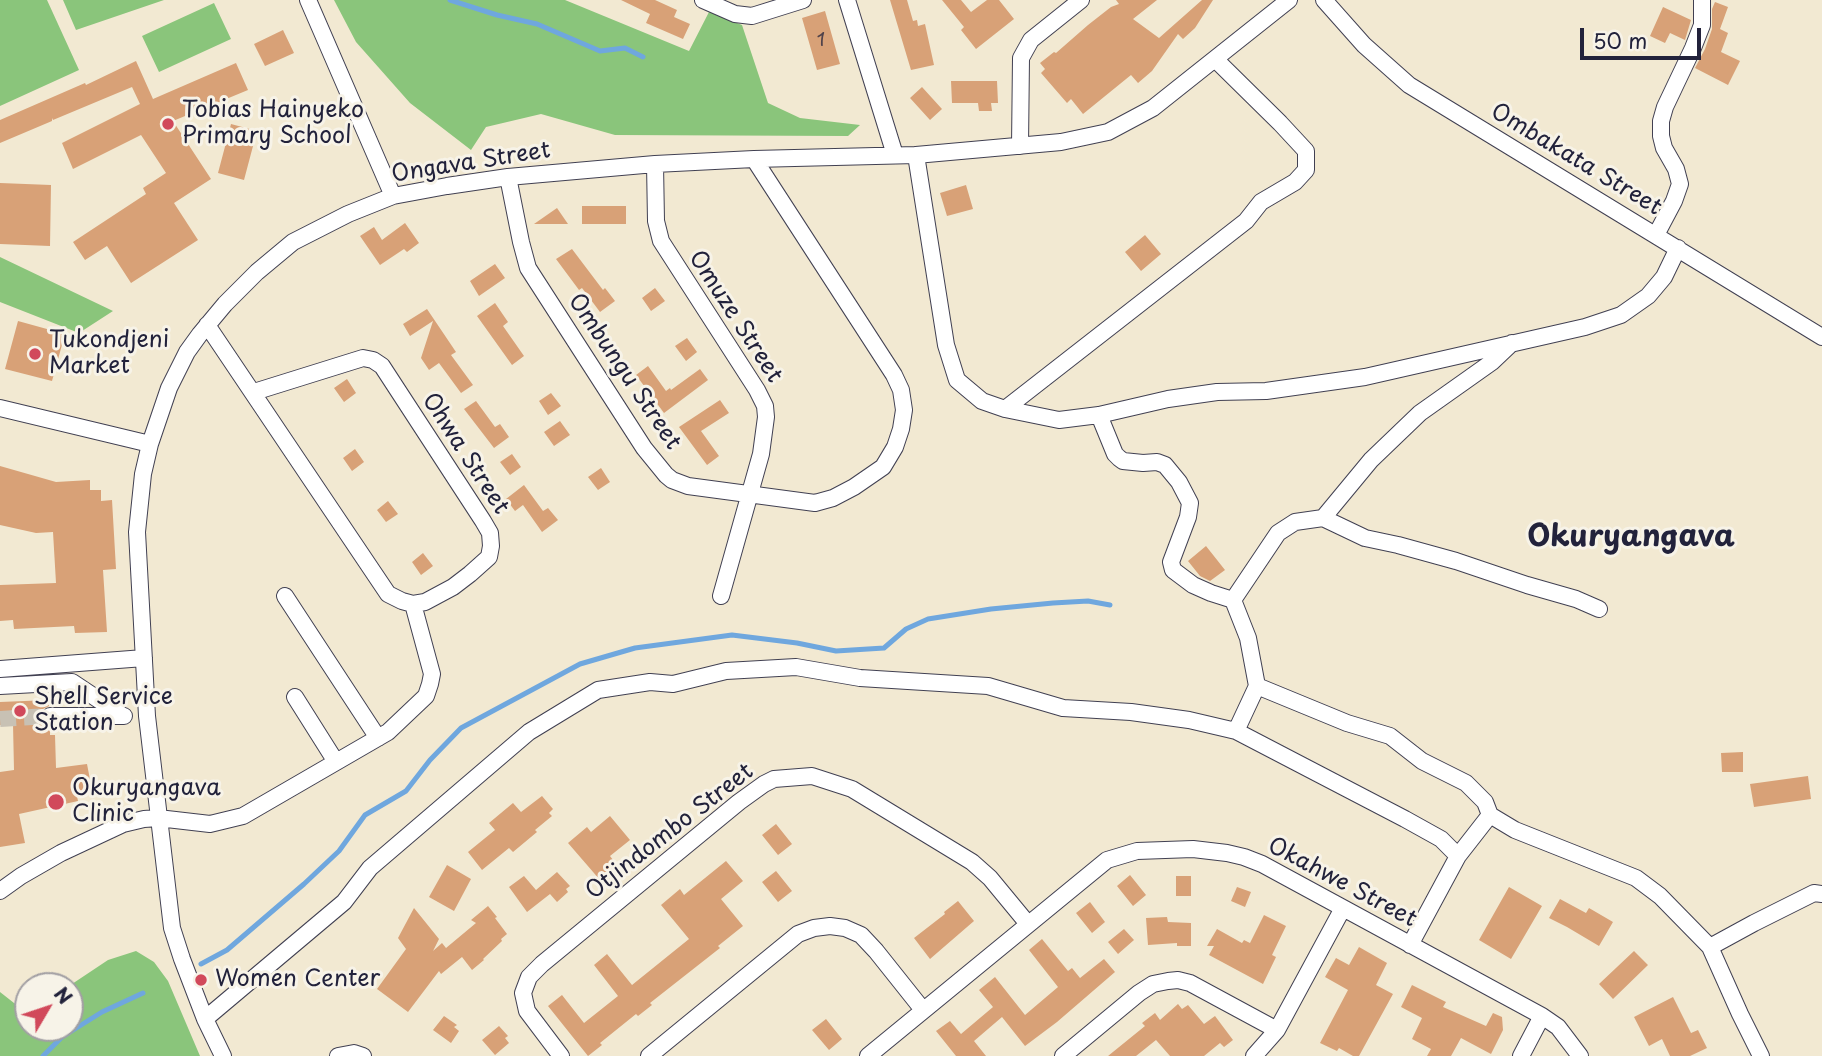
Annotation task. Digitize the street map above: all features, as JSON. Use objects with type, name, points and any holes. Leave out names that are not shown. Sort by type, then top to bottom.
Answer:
[{"type":"street","points":[[308,0],[393,196]]},
{"type":"street","points":[[703,0],[735,15],[752,16],[803,0]]},
{"type":"street","points":[[846,0],[895,155]]},
{"type":"street","points":[[1020,146],[1021,58],[1031,40],[1081,0]]},
{"type":"street","name":"Ongava Street","points":[[223,1056],[205,1018],[172,928],[147,716],[136,532],[140,493],[150,444],[164,400],[187,352],[207,324],[257,272],[293,242],[337,219],[393,196],[508,177],[655,164],[916,155],[1061,142],[1108,132],[1153,108],[1289,0]]},
{"type":"street","name":"Ombakata Street","points":[[1324,0],[1364,45],[1409,85],[1822,337]]},
{"type":"street","points":[[1656,235],[1680,184],[1676,169],[1664,148],[1661,121],[1702,25],[1702,0]]},
{"type":"street","points":[[1005,409],[1245,221],[1261,202],[1295,182],[1306,170],[1306,151],[1280,122],[1215,60]]},
{"type":"street","points":[[916,155],[946,345],[957,380],[982,401],[1005,409],[1059,420],[1217,392],[1266,391],[1365,377],[1585,327],[1620,315],[1648,296],[1664,276],[1678,248]]},
{"type":"street","name":"Ombungu Street","points":[[508,177],[528,268],[644,448],[666,475],[688,486],[815,503],[833,498],[854,487],[877,473],[889,460],[901,429],[904,410],[901,390],[894,374],[754,159]]},
{"type":"street","name":"Omuze Street","points":[[655,164],[656,221],[661,241],[765,406],[766,429],[751,494],[721,596]]},
{"type":"street","points":[[0,891],[61,853],[123,824],[144,818],[158,818],[210,824],[243,816],[388,732],[426,696],[432,674],[414,604],[388,594],[207,324]]},
{"type":"street","points":[[1323,519],[1370,460],[1420,413],[1492,362],[1512,343]]},
{"type":"street","name":"Ohwa Street","points":[[254,392],[363,358],[382,366],[490,533],[489,557],[439,596],[414,604]]},
{"type":"street","points":[[0,408],[150,444]]},
{"type":"street","points":[[1099,415],[1115,454],[1123,461],[1157,462],[1165,465],[1179,482],[1190,503],[1188,517],[1171,562],[1173,570],[1193,585],[1233,600]]},
{"type":"street","points":[[1233,600],[1278,533],[1295,522],[1323,519],[1365,538],[1456,561],[1576,599],[1599,609]]},
{"type":"street","points":[[285,596],[378,738]]},
{"type":"street","points":[[1233,600],[1248,638],[1257,686],[1237,730]]},
{"type":"street","points":[[0,668],[144,658]]},
{"type":"street","points":[[20,667],[22,685]]},
{"type":"street","points":[[205,1018],[344,902],[370,868],[529,732],[598,690],[650,682],[673,684],[726,671],[796,667],[860,678],[988,686],[1063,708],[1131,712],[1237,730],[1441,839],[1458,856]]},
{"type":"street","points":[[0,686],[72,682],[123,716]]},
{"type":"street","points":[[1257,686],[1347,723],[1391,736],[1422,761],[1466,783],[1485,802],[1490,815],[1515,830],[1636,878],[1660,896],[1710,947],[1761,1056]]},
{"type":"street","points":[[295,697],[336,762]]},
{"type":"street","points":[[50,716],[147,716]]},
{"type":"street","name":"Otjindombo Street","points":[[561,1056],[527,1011],[523,993],[529,976],[739,802],[774,779],[812,776],[852,789],[972,862],[990,878],[1028,924]]},
{"type":"street","points":[[1410,945],[1458,856],[1490,815]]},
{"type":"street","name":"Okahwe Street","points":[[868,1056],[1107,860],[1136,851],[1193,849],[1227,853],[1262,864],[1542,1016],[1558,1027],[1580,1056]]},
{"type":"street","points":[[1710,947],[1814,893],[1822,894]]},
{"type":"street","points":[[1254,1056],[1277,1030],[1343,908]]},
{"type":"street","points":[[649,1056],[798,934],[814,928],[845,928],[861,935],[923,1010]]},
{"type":"street","points":[[1063,1056],[1139,993],[1168,981],[1190,983],[1277,1030]]},
{"type":"street","points":[[1521,1056],[1542,1016]]},
{"type":"street","points":[[338,1056],[354,1053],[363,1056]]},
{"type":"green space","points":[[0,0],[47,0],[79,70],[0,106]]},
{"type":"green space","points":[[63,0],[164,0],[76,30]]},
{"type":"green space","points":[[334,0],[565,0],[689,51],[709,12],[742,25],[768,103],[800,118],[860,125],[848,136],[615,135],[541,114],[486,127],[471,150],[410,103],[356,42]]},
{"type":"green space","points":[[214,3],[231,39],[159,72],[142,36]]},
{"type":"green space","points":[[0,257],[113,311],[79,333],[0,302]]},
{"type":"green space","points":[[136,951],[154,962],[168,981],[200,1056],[0,1056],[0,992],[14,1003],[14,1042],[84,1042],[84,976],[108,960]]},
{"type":"building","points":[[621,0],[655,0],[677,10],[674,17],[690,24],[683,39],[646,23],[650,14]]},
{"type":"building","points":[[890,0],[907,0],[913,21],[917,20],[918,26],[925,24],[934,65],[911,70]]},
{"type":"building","points":[[942,0],[961,0],[971,12],[987,0],[999,0],[1014,19],[976,49],[961,30],[964,27]]},
{"type":"building","points":[[1116,0],[1157,0],[1133,19],[1159,38],[1202,0],[1213,0],[1195,28],[1183,39],[1178,34],[1152,71],[1138,83],[1131,75],[1083,114],[1071,99],[1067,103],[1041,73],[1045,69],[1040,63],[1111,7],[1119,4]]},
{"type":"building","points":[[1715,2],[1728,7],[1720,29],[1728,33],[1721,52],[1740,61],[1728,85],[1695,68],[1712,29],[1712,9]]},
{"type":"building","points":[[1663,7],[1691,20],[1685,40],[1670,33],[1665,43],[1650,36]]},
{"type":"building","points":[[825,11],[840,64],[817,70],[802,18]]},
{"type":"building","points":[[283,30],[294,53],[265,66],[254,44]]},
{"type":"building","points":[[136,61],[153,99],[236,63],[248,90],[173,121],[211,179],[174,203],[198,240],[131,283],[107,246],[85,260],[73,242],[146,194],[143,188],[166,173],[141,135],[73,169],[62,143],[140,104],[132,87],[53,120],[52,118],[52,121],[0,143],[0,120],[85,83],[86,85]]},
{"type":"building","points":[[951,81],[997,81],[998,103],[991,103],[992,111],[979,111],[978,103],[952,103]]},
{"type":"building","points":[[922,87],[942,109],[930,120],[910,98]]},
{"type":"building","points":[[231,124],[257,131],[244,180],[218,173]]},
{"type":"building","points":[[0,183],[51,185],[50,246],[0,244]]},
{"type":"building","points":[[966,185],[973,209],[947,216],[940,193]]},
{"type":"building","points":[[582,206],[626,206],[626,224],[582,224]]},
{"type":"building","points":[[557,208],[568,224],[534,224]]},
{"type":"building","points":[[405,223],[419,243],[407,252],[404,249],[380,265],[360,236],[374,227],[382,240]]},
{"type":"building","points":[[1145,235],[1161,254],[1141,271],[1125,252]]},
{"type":"building","points":[[572,249],[603,290],[605,288],[615,301],[600,312],[582,288],[579,290],[556,259]]},
{"type":"building","points":[[495,264],[505,278],[479,296],[470,281]]},
{"type":"building","points":[[655,288],[665,301],[651,311],[642,298]]},
{"type":"building","points":[[495,303],[508,322],[503,326],[524,356],[512,365],[477,316]]},
{"type":"building","points":[[427,309],[456,352],[451,355],[473,385],[461,393],[439,363],[429,370],[421,358],[433,321],[410,336],[403,324]]},
{"type":"building","points":[[18,321],[65,334],[52,381],[5,369]]},
{"type":"building","points":[[687,338],[697,352],[686,361],[675,346]]},
{"type":"building","points":[[648,366],[666,391],[700,369],[708,380],[664,413],[636,375]]},
{"type":"building","points":[[347,379],[356,393],[344,402],[334,388]]},
{"type":"building","points":[[551,393],[561,406],[548,415],[539,401]]},
{"type":"building","points":[[720,400],[729,413],[701,431],[719,456],[707,465],[679,427]]},
{"type":"building","points":[[476,401],[495,427],[500,424],[509,437],[494,448],[464,409]]},
{"type":"building","points":[[560,421],[570,435],[554,446],[544,432]]},
{"type":"building","points":[[355,449],[364,462],[352,471],[343,458]]},
{"type":"building","points":[[512,454],[521,467],[510,475],[500,462]]},
{"type":"building","points":[[0,466],[56,482],[90,480],[90,490],[101,490],[101,501],[112,500],[116,569],[103,570],[107,632],[75,633],[74,626],[14,629],[13,620],[0,621],[0,585],[56,583],[53,532],[36,533],[0,525]]},
{"type":"building","points":[[601,468],[610,482],[598,490],[588,477]]},
{"type":"building","points":[[524,485],[543,511],[548,508],[558,520],[542,532],[523,505],[515,511],[506,499]]},
{"type":"building","points":[[388,501],[398,514],[386,522],[377,510]]},
{"type":"building","points":[[1206,546],[1225,570],[1210,581],[1200,576],[1188,561]]},
{"type":"building","points":[[423,553],[433,566],[421,575],[412,562]]},
{"type":"building","points":[[49,700],[49,706],[41,710],[40,717],[44,725],[50,726],[50,735],[55,735],[56,768],[87,764],[92,790],[76,792],[78,801],[19,814],[25,843],[0,847],[0,772],[14,770],[13,724],[0,725],[0,702]]},
{"type":"building","points":[[1743,752],[1743,772],[1722,772],[1721,753]]},
{"type":"building","points":[[1808,776],[1811,799],[1754,807],[1750,784]]},
{"type":"building","points":[[542,796],[553,809],[549,813],[552,816],[513,852],[509,848],[482,870],[468,852],[495,830],[489,823],[513,803],[521,812]]},
{"type":"building","points":[[610,816],[630,840],[610,856],[613,860],[608,864],[613,869],[600,880],[568,843],[587,827],[591,832]]},
{"type":"building","points":[[776,824],[792,844],[778,855],[762,835]]},
{"type":"building","points":[[726,861],[743,881],[721,899],[743,926],[718,946],[720,948],[650,1003],[652,1005],[638,1016],[636,1014],[600,1043],[602,1045],[588,1056],[548,1006],[562,995],[584,1023],[618,996],[594,965],[607,954],[632,985],[689,939],[661,905],[680,889],[684,895]]},
{"type":"building","points":[[447,865],[471,879],[454,911],[429,897]]},
{"type":"building","points":[[776,871],[792,891],[778,902],[762,882]]},
{"type":"building","points":[[557,872],[570,886],[566,889],[568,892],[557,902],[550,894],[527,912],[509,887],[524,876],[536,890]]},
{"type":"building","points":[[1130,875],[1146,895],[1133,906],[1117,886]]},
{"type":"building","points":[[1176,876],[1191,876],[1191,896],[1176,896]]},
{"type":"building","points":[[1237,887],[1251,892],[1245,907],[1231,901]]},
{"type":"building","points":[[1509,887],[1542,906],[1511,959],[1479,940]]},
{"type":"building","points":[[1560,899],[1586,913],[1589,908],[1613,922],[1599,946],[1549,918]]},
{"type":"building","points":[[958,901],[974,921],[930,959],[914,938]]},
{"type":"building","points":[[1090,902],[1105,922],[1092,933],[1076,913]]},
{"type":"building","points":[[488,906],[507,934],[472,970],[462,957],[441,974],[439,971],[408,1012],[377,989],[406,949],[398,938],[414,908],[439,939],[433,951],[442,943],[446,948],[476,923],[471,920]]},
{"type":"building","points":[[1264,915],[1286,926],[1272,955],[1276,957],[1263,984],[1209,955],[1214,946],[1207,946],[1217,929],[1242,943],[1244,940],[1250,943]]},
{"type":"building","points":[[1167,917],[1168,922],[1191,923],[1191,946],[1177,946],[1177,943],[1148,945],[1146,918]]},
{"type":"building","points":[[1124,929],[1134,940],[1118,954],[1108,942]]},
{"type":"building","points":[[1042,939],[1068,971],[1072,968],[1080,978],[1104,959],[1115,972],[1025,1046],[1002,1017],[974,1041],[986,1056],[956,1056],[936,1031],[950,1021],[961,1034],[993,1007],[979,990],[995,977],[1025,1015],[1058,987],[1029,950]]},
{"type":"building","points":[[1359,947],[1387,963],[1376,985],[1393,994],[1359,1056],[1353,1056],[1339,1048],[1337,1051],[1320,1043],[1348,990],[1325,977],[1336,958],[1349,965]]},
{"type":"building","points":[[1634,951],[1648,965],[1613,999],[1599,984]]},
{"type":"building","points":[[1412,985],[1446,1002],[1443,1007],[1486,1026],[1493,1013],[1502,1017],[1503,1030],[1491,1054],[1461,1038],[1451,1056],[1427,1056],[1431,1049],[1412,1039],[1422,1018],[1401,1007]]},
{"type":"building","points":[[1673,997],[1691,1033],[1698,1030],[1707,1048],[1690,1056],[1670,1056],[1662,1039],[1649,1046],[1634,1017]]},
{"type":"building","points":[[1178,1004],[1182,1009],[1188,1005],[1204,1024],[1215,1016],[1233,1040],[1224,1047],[1220,1043],[1204,1056],[1170,1056],[1156,1040],[1136,1056],[1108,1056],[1145,1026],[1142,1023],[1155,1013],[1160,1020]]},
{"type":"building","points":[[444,1016],[457,1025],[454,1027],[459,1031],[451,1043],[433,1030]]},
{"type":"building","points":[[826,1019],[842,1039],[829,1050],[812,1030]]},
{"type":"building","points":[[499,1026],[508,1036],[505,1038],[509,1043],[495,1055],[482,1040]]},
{"type":"waterway","points":[[450,0],[537,24],[600,51],[625,48],[643,57]]},
{"type":"waterway","points":[[201,964],[227,950],[304,884],[339,851],[365,815],[406,791],[430,760],[461,728],[580,664],[635,648],[732,635],[836,651],[884,648],[906,629],[928,619],[1053,603],[1088,601],[1110,605]]},
{"type":"waterway","points":[[43,1056],[62,1037],[102,1012],[143,993]]},
{"type":"tunnel","points":[[0,719],[50,716]]},
{"type":"place","name":"Tobias Hainyeko Primary School","points":[[168,124]]},
{"type":"place","name":"Tukondjeni Market","points":[[35,354]]},
{"type":"place","name":"Shell Service Station","points":[[20,711]]},
{"type":"place","name":"Okuryangava Clinic","points":[[56,802]]},
{"type":"place","name":"Women Center","points":[[201,980]]},
{"type":"district","name":"Okuryangava","points":[[1631,538]]}]
